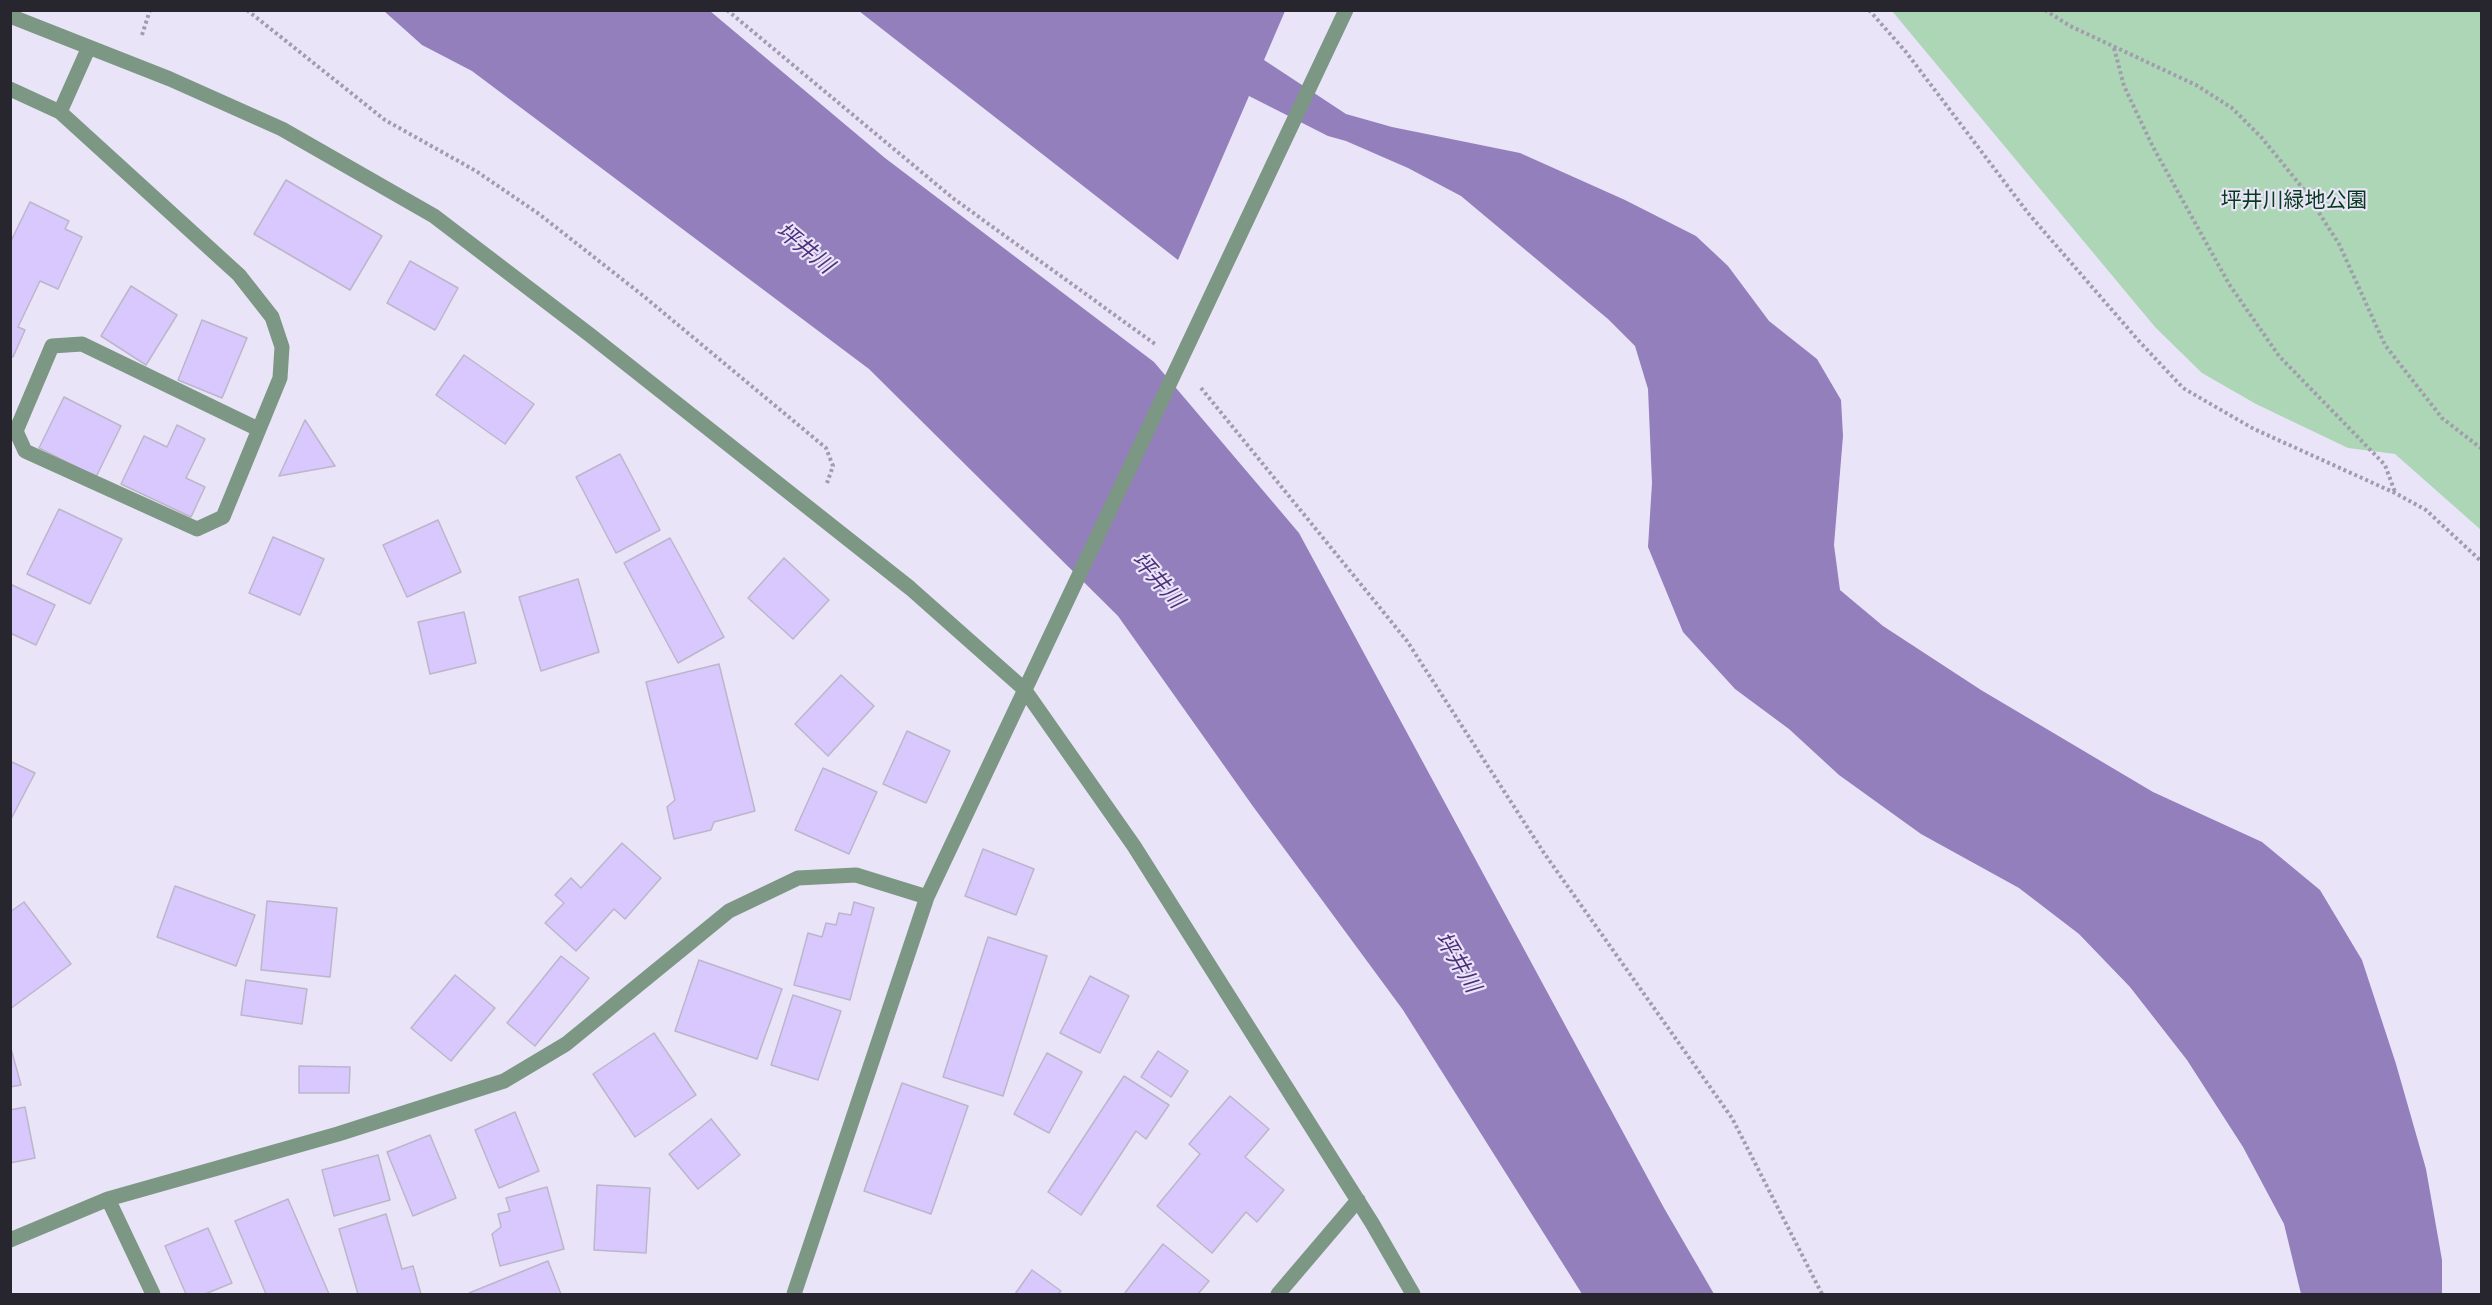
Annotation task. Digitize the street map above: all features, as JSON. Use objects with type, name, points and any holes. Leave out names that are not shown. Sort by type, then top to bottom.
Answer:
[{"type":"street","points":[[794,1294],[927,897],[1053,628],[1203,317],[1346,10]]},
{"type":"street","points":[[10,16],[170,79],[282,129],[434,216],[590,335],[910,588],[1024,689],[1134,846],[1358,1200],[1413,1294]]},
{"type":"street","points":[[60,112],[89,47]]},
{"type":"street","points":[[10,89],[60,112],[239,275],[272,317],[282,346],[280,378],[223,517],[197,529],[25,451],[16,430],[52,346],[82,344],[258,429]]},
{"type":"street","points":[[10,1240],[108,1199],[338,1134],[504,1081],[566,1044],[729,911],[798,878],[856,875],[927,897]]},
{"type":"street","points":[[108,1199],[153,1294]]},
{"type":"street","points":[[1278,1294],[1358,1200]]},
{"type":"path","points":[[247,10],[385,120],[476,171],[539,214],[641,294],[826,448],[833,466],[827,483],[810,509]]},
{"type":"path","points":[[727,10],[954,199],[1181,363],[1407,641],[1544,853],[1732,1118],[1822,1294]]},
{"type":"path","points":[[1869,10],[1906,52],[2028,213],[2138,340],[2183,388],[2254,429],[2395,493],[2426,510],[2481,562]]},
{"type":"path","points":[[2045,10],[2070,26],[2114,48],[2196,85],[2232,108],[2262,138],[2305,191],[2339,244],[2385,345],[2442,418],[2481,449]]},
{"type":"path","points":[[2114,48],[2124,86],[2148,137],[2229,284],[2279,356],[2385,465],[2395,493]]},
{"type":"green space","name":"坪井川緑地公園","points":[[1892,11],[2481,11],[2481,530],[2395,454],[2348,448],[2256,404],[2202,373],[2155,327]]},
{"type":"water","name":"坪井川","points":[[384,11],[710,11],[885,158],[1154,362],[1299,533],[1664,1208],[1714,1294],[1582,1294],[1403,1010],[1252,805],[1118,616],[869,369],[472,71],[422,45]]},
{"type":"water","points":[[859,11],[1285,11],[1264,60],[1346,114],[1392,127],[1520,153],[1625,200],[1696,236],[1728,266],[1769,321],[1817,359],[1841,400],[1843,436],[1834,545],[1840,590],[1883,626],[1981,690],[2153,792],[2262,842],[2320,890],[2362,960],[2396,1064],[2426,1169],[2442,1260],[2442,1294],[2301,1294],[2284,1224],[2243,1147],[2187,1060],[2130,987],[2079,934],[2019,888],[1921,834],[1839,775],[1789,729],[1735,689],[1683,632],[1648,547],[1652,483],[1648,389],[1635,346],[1608,319],[1461,196],[1408,168],[1346,141],[1328,136],[1249,96],[1178,260]]},
{"type":"building","points":[[286,180],[382,236],[350,290],[254,234]]},
{"type":"building","points":[[30,202],[69,221],[65,229],[82,237],[58,289],[40,281],[18,327],[25,330],[13,357],[10,355],[10,243]]},
{"type":"building","points":[[410,261],[458,288],[435,330],[387,303]]},
{"type":"building","points":[[131,286],[177,315],[146,365],[101,336]]},
{"type":"building","points":[[202,320],[247,338],[222,398],[178,380]]},
{"type":"building","points":[[464,355],[534,404],[505,444],[436,395]]},
{"type":"building","points":[[64,397],[121,426],[96,477],[39,448]]},
{"type":"building","points":[[305,420],[335,466],[279,476]]},
{"type":"building","points":[[177,425],[205,439],[186,478],[205,487],[191,517],[121,484],[144,436],[167,447]]},
{"type":"building","points":[[620,454],[660,530],[616,553],[576,477]]},
{"type":"building","points":[[59,509],[122,539],[90,604],[27,574]]},
{"type":"building","points":[[438,520],[461,572],[407,597],[383,545]]},
{"type":"building","points":[[273,537],[324,559],[300,615],[249,593]]},
{"type":"building","points":[[670,538],[724,637],[678,663],[624,563]]},
{"type":"building","points":[[784,558],[829,600],[793,639],[748,598]]},
{"type":"building","points":[[578,579],[599,652],[541,671],[519,597]]},
{"type":"building","points":[[10,584],[55,605],[36,645],[10,633]]},
{"type":"building","points":[[464,612],[476,663],[430,674],[418,622]]},
{"type":"building","points":[[719,664],[755,811],[714,822],[711,830],[674,839],[667,807],[675,800],[646,682]]},
{"type":"building","points":[[841,675],[874,706],[828,756],[795,724]]},
{"type":"building","points":[[907,731],[950,751],[926,803],[883,784]]},
{"type":"building","points":[[10,761],[35,773],[10,821]]},
{"type":"building","points":[[823,768],[877,792],[849,854],[795,830]]},
{"type":"building","points":[[622,843],[661,878],[625,919],[614,909],[576,951],[545,923],[564,903],[555,895],[571,878],[581,888]]},
{"type":"building","points":[[983,849],[1034,869],[1016,915],[965,896]]},
{"type":"building","points":[[175,886],[255,915],[236,966],[157,937]]},
{"type":"building","points":[[267,901],[337,908],[330,977],[261,970]]},
{"type":"building","points":[[24,902],[71,964],[10,1009],[10,912]]},
{"type":"building","points":[[854,902],[874,908],[850,1000],[794,985],[808,933],[822,937],[826,923],[836,925],[839,913],[851,915]]},
{"type":"building","points":[[988,937],[1047,956],[1003,1096],[943,1077]]},
{"type":"building","points":[[561,956],[589,978],[535,1046],[507,1023]]},
{"type":"building","points":[[699,960],[782,989],[757,1059],[675,1031]]},
{"type":"building","points":[[455,975],[495,1008],[451,1061],[411,1028]]},
{"type":"building","points":[[1090,976],[1129,996],[1100,1053],[1060,1033]]},
{"type":"building","points":[[246,980],[307,989],[302,1024],[241,1015]]},
{"type":"building","points":[[793,995],[841,1011],[818,1080],[771,1065]]},
{"type":"building","points":[[654,1033],[696,1095],[635,1137],[593,1074]]},
{"type":"building","points":[[10,1045],[21,1085],[10,1087]]},
{"type":"building","points":[[1158,1051],[1188,1071],[1171,1097],[1141,1077]]},
{"type":"building","points":[[1047,1053],[1082,1072],[1049,1133],[1014,1114]]},
{"type":"building","points":[[299,1066],[350,1067],[349,1093],[299,1093]]},
{"type":"building","points":[[1124,1076],[1169,1105],[1146,1139],[1136,1131],[1081,1215],[1048,1192]]},
{"type":"building","points":[[902,1083],[968,1106],[931,1214],[864,1191]]},
{"type":"building","points":[[1230,1096],[1269,1129],[1245,1157],[1284,1190],[1257,1222],[1246,1212],[1212,1253],[1157,1206],[1200,1154],[1189,1144]]},
{"type":"building","points":[[25,1107],[35,1158],[10,1163],[10,1110]]},
{"type":"building","points":[[515,1112],[539,1171],[499,1188],[475,1130]]},
{"type":"building","points":[[711,1119],[740,1155],[698,1189],[669,1154]]},
{"type":"building","points":[[430,1135],[456,1198],[413,1216],[387,1152]]},
{"type":"building","points":[[378,1155],[390,1200],[334,1216],[322,1170]]},
{"type":"building","points":[[597,1185],[650,1188],[646,1253],[594,1250]]},
{"type":"building","points":[[547,1187],[564,1249],[500,1266],[492,1234],[501,1227],[498,1214],[510,1211],[506,1198]]},
{"type":"building","points":[[288,1199],[329,1294],[266,1294],[235,1221]]},
{"type":"building","points":[[386,1214],[402,1269],[413,1266],[421,1294],[358,1294],[339,1229]]},
{"type":"building","points":[[208,1228],[232,1283],[205,1294],[186,1294],[165,1246]]},
{"type":"building","points":[[1163,1244],[1209,1281],[1198,1294],[1124,1294]]},
{"type":"building","points":[[548,1261],[561,1294],[469,1293]]},
{"type":"building","points":[[1032,1270],[1061,1291],[1058,1294],[1015,1294]]}]
